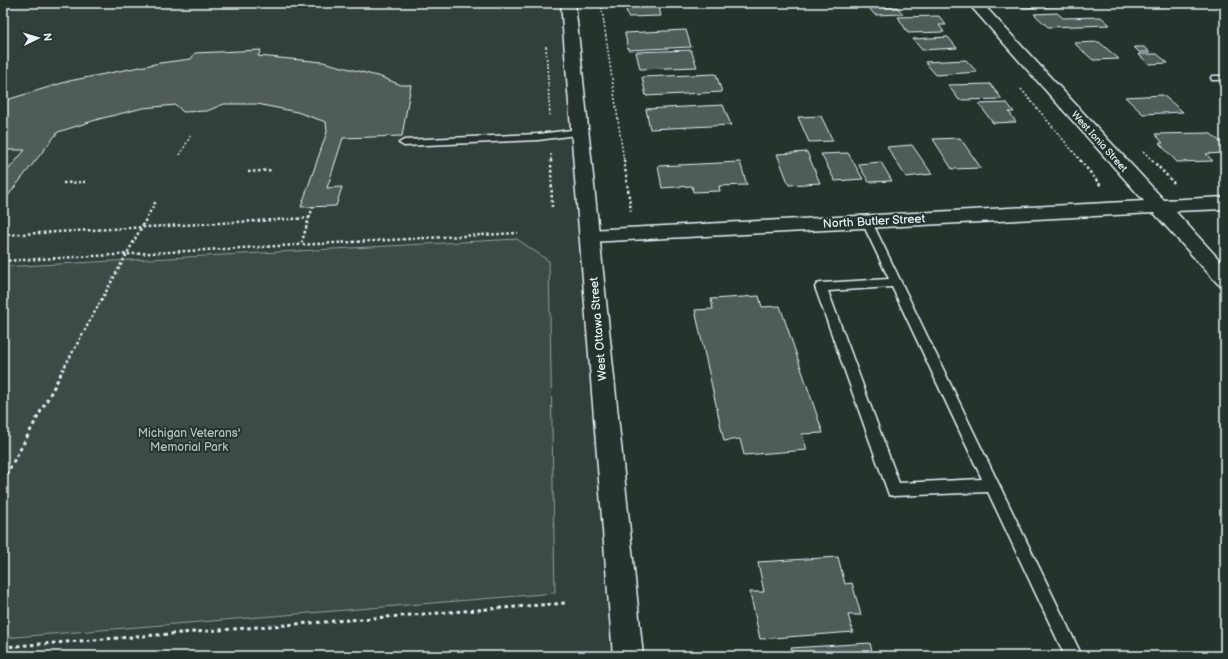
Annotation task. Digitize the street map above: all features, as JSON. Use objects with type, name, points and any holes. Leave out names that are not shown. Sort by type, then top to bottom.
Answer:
[{"type":"street","name":"West Ottawa Street","points":[[568,3],[628,656]]},
{"type":"street","name":"West Ionia Street","points":[[975,3],[1225,279]]},
{"type":"street","name":"North Butler Street","points":[[590,236],[1225,203]]},
{"type":"lane","points":[[1215,78],[1225,78]]},
{"type":"lane","points":[[404,143],[580,132]]},
{"type":"lane","points":[[867,222],[1074,656]]},
{"type":"lane","points":[[896,283],[821,287],[894,490],[992,485]]},
{"type":"path","points":[[601,3],[635,234]]},
{"type":"path","points":[[948,3],[953,9]]},
{"type":"path","points":[[546,42],[551,135],[552,207]]},
{"type":"path","points":[[1020,89],[1121,208]]},
{"type":"path","points":[[180,155],[191,135]]},
{"type":"path","points":[[248,172],[272,170]]},
{"type":"path","points":[[63,183],[85,182]]},
{"type":"path","points":[[3,481],[125,255],[156,201]]},
{"type":"path","points":[[301,245],[313,206]]},
{"type":"path","points":[[3,235],[309,218]]},
{"type":"path","points":[[3,261],[518,233]]},
{"type":"path","points":[[3,647],[566,603]]},
{"type":"shaded area","points":[[3,3],[568,3],[628,656],[3,656]]},
{"type":"green space","name":"Michigan Veterans' Memorial Park","points":[[517,239],[549,261],[555,593],[3,638],[3,267]]},
{"type":"building","points":[[658,3],[661,16],[628,17],[625,5]]},
{"type":"building","points":[[1018,3],[1066,3],[1070,6],[1023,8]]},
{"type":"building","points":[[1149,3],[1168,3],[1171,6],[1154,7]]},
{"type":"building","points":[[897,7],[903,14],[875,15],[869,8]]},
{"type":"building","points":[[1057,13],[1063,18],[1101,17],[1110,25],[1048,27],[1034,14]]},
{"type":"building","points":[[939,16],[946,25],[939,25],[944,32],[908,33],[898,17]]},
{"type":"building","points":[[686,30],[691,47],[628,50],[625,33]]},
{"type":"building","points":[[948,37],[957,48],[922,50],[913,39]]},
{"type":"building","points":[[1099,42],[1119,59],[1093,60],[1074,43]]},
{"type":"building","points":[[1134,47],[1144,47],[1150,52],[1139,52]]},
{"type":"building","points":[[261,50],[258,56],[323,62],[381,77],[401,85],[411,85],[402,136],[343,138],[327,188],[342,187],[336,206],[301,207],[327,132],[326,122],[297,112],[257,104],[224,104],[207,111],[183,112],[176,105],[143,108],[99,119],[58,132],[3,202],[3,176],[25,150],[3,150],[3,101],[69,81],[160,63],[191,59],[195,53]]},
{"type":"building","points":[[691,50],[697,67],[640,69],[636,52]]},
{"type":"building","points":[[1138,54],[1157,54],[1168,63],[1149,64]]},
{"type":"building","points":[[966,60],[977,72],[936,75],[925,62]]},
{"type":"building","points":[[716,74],[722,92],[646,96],[642,77]]},
{"type":"building","points":[[990,84],[1002,99],[959,100],[948,85]]},
{"type":"building","points":[[1163,95],[1183,112],[1143,114],[1125,97]]},
{"type":"building","points":[[1007,103],[1014,112],[1009,112],[1016,122],[993,123],[979,104]]},
{"type":"building","points":[[723,105],[731,125],[650,129],[646,109]]},
{"type":"building","points":[[821,116],[833,141],[809,142],[798,117]]},
{"type":"building","points":[[1210,133],[1225,146],[1225,153],[1206,154],[1213,161],[1177,162],[1159,143],[1163,143],[1155,134]]},
{"type":"building","points":[[960,138],[981,168],[952,169],[933,139]]},
{"type":"building","points":[[912,145],[932,174],[906,177],[887,147]]},
{"type":"building","points":[[807,152],[820,183],[789,185],[777,154]]},
{"type":"building","points":[[848,153],[863,179],[835,181],[821,154]]},
{"type":"building","points":[[740,162],[747,185],[719,186],[720,191],[693,192],[692,186],[662,188],[658,166]]},
{"type":"building","points":[[881,162],[892,181],[869,182],[858,164]]},
{"type":"building","points":[[759,296],[762,307],[780,306],[823,433],[802,434],[807,450],[744,455],[740,439],[724,441],[695,310],[713,309],[711,299]]},
{"type":"building","points":[[838,557],[845,584],[852,583],[861,615],[848,615],[853,632],[760,639],[750,592],[764,592],[758,562]]},
{"type":"building","points":[[870,643],[873,656],[793,656],[791,648]]}]
